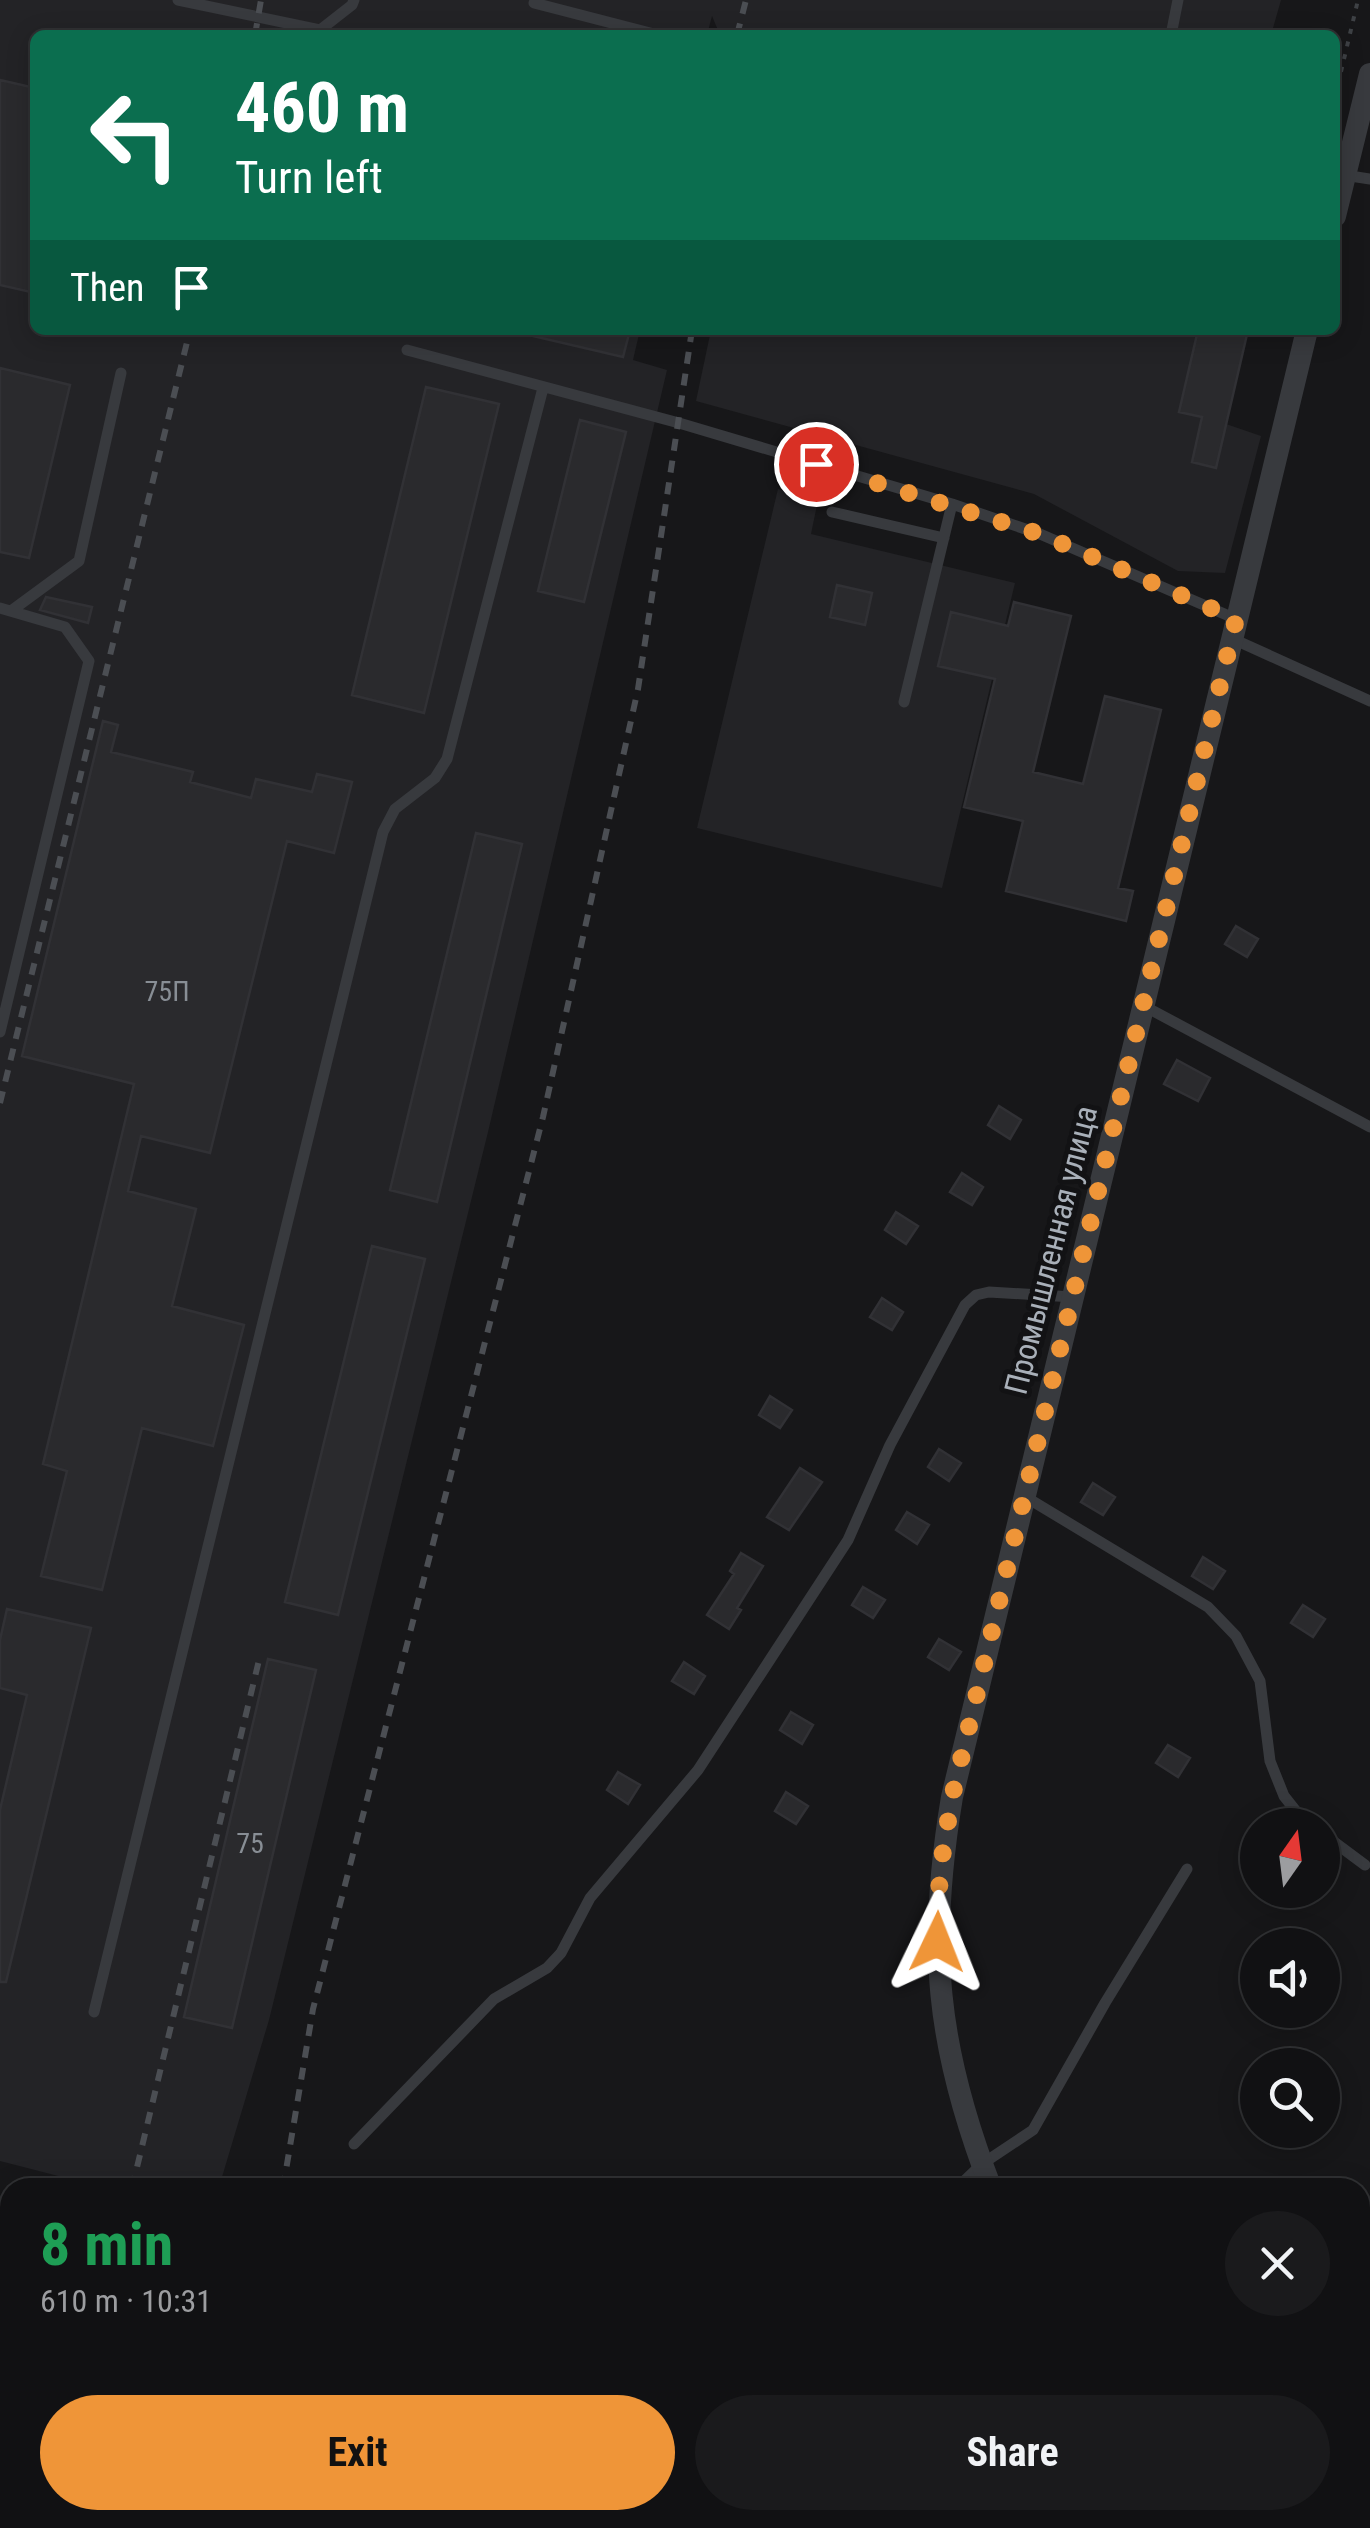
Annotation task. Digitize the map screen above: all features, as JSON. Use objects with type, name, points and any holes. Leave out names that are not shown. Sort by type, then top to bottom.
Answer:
[{"type":"street","points":[[1340,174],[1370,74]]},
{"type":"street","name":"Промышленная улица","points":[[987,2178],[959,2097],[942,2015],[937,1942],[940,1870],[952,1797],[1306,335]]},
{"type":"lane","points":[[178,0],[320,30],[354,0]]},
{"type":"lane","points":[[1172,30],[1178,0]]},
{"type":"lane","points":[[534,3],[639,30]]},
{"type":"lane","points":[[1340,174],[1370,179]]},
{"type":"lane","points":[[407,350],[678,423],[1040,534],[1234,628],[1370,700]]},
{"type":"lane","points":[[6,610],[80,561],[121,373]]},
{"type":"lane","points":[[94,2012],[383,832],[395,809],[435,778],[447,758],[543,388]]},
{"type":"lane","points":[[904,702],[952,504]]},
{"type":"lane","points":[[832,512],[944,538]]},
{"type":"lane","points":[[0,1029],[89,661],[65,627],[6,610]]},
{"type":"lane","points":[[1144,1006],[1370,1126]]},
{"type":"lane","points":[[354,2144],[494,1998],[547,1968],[562,1953],[590,1898],[698,1770],[848,1540],[890,1445],[965,1305],[976,1295],[989,1292],[1074,1297]]},
{"type":"lane","points":[[1024,1496],[1208,1607],[1236,1636],[1260,1681],[1270,1761],[1284,1796],[1293,1808]]},
{"type":"lane","points":[[1340,1846],[1365,1865]]},
{"type":"lane","points":[[967,2178],[1034,2130],[1187,1869]]},
{"type":"path","points":[[1340,76],[1358,0]]},
{"type":"shaded area","points":[[0,0],[1281,0],[1272,30],[718,30],[712,16],[708,30],[30,30],[30,335],[639,335],[633,360],[667,370],[488,1132],[269,2020],[222,2178],[66,2178],[0,2161]]},
{"type":"shaded area","points":[[710,335],[1247,335],[1226,424],[1261,436],[1225,573],[1178,571],[1034,494],[696,401]]},
{"type":"shaded area","points":[[778,489],[818,500],[811,534],[1015,583],[942,888],[697,828]]},
{"type":"building","points":[[0,80],[30,87],[30,292],[0,285]]},
{"type":"building","points":[[533,335],[629,335],[623,357]]},
{"type":"building","points":[[1197,335],[1247,335],[1216,468],[1192,462],[1202,417],[1179,412]]},
{"type":"building","points":[[0,368],[70,385],[29,558],[0,552]]},
{"type":"building","points":[[426,387],[499,404],[424,713],[352,695]]},
{"type":"building","points":[[580,420],[626,432],[584,602],[538,591]]},
{"type":"building","points":[[837,585],[872,593],[865,625],[830,617]]},
{"type":"building","points":[[46,597],[92,607],[88,623],[40,610]]},
{"type":"building","points":[[1014,602],[1071,616],[1033,772],[1083,784],[1105,696],[1161,710],[1118,888],[1133,891],[1126,921],[1006,891],[1023,821],[964,807],[995,679],[938,666],[951,612],[1008,626]]},
{"type":"building","points":[[103,721],[118,725],[111,752],[193,772],[190,782],[251,798],[256,779],[312,792],[317,774],[352,782],[334,853],[287,841],[210,1153],[141,1136],[128,1191],[196,1209],[172,1306],[244,1325],[213,1446],[142,1428],[102,1590],[41,1576],[67,1471],[43,1464],[134,1084],[22,1056]]},
{"type":"building","points":[[476,833],[522,844],[437,1202],[390,1190]]},
{"type":"building","points":[[1236,926],[1258,939],[1247,957],[1225,944]]},
{"type":"building","points":[[1177,1060],[1210,1078],[1198,1101],[1164,1084]]},
{"type":"building","points":[[999,1106],[1021,1120],[1010,1139],[988,1125]]},
{"type":"building","points":[[962,1173],[983,1187],[972,1205],[950,1192]]},
{"type":"building","points":[[896,1212],[918,1226],[906,1244],[885,1230]]},
{"type":"building","points":[[372,1246],[425,1259],[338,1615],[285,1602]]},
{"type":"building","points":[[882,1298],[903,1312],[892,1330],[870,1317]]},
{"type":"building","points":[[770,1396],[792,1410],[780,1428],[759,1415]]},
{"type":"building","points":[[939,1449],[961,1463],[949,1481],[928,1467]]},
{"type":"building","points":[[800,1468],[822,1482],[789,1530],[767,1517]]},
{"type":"building","points":[[1093,1483],[1115,1497],[1103,1515],[1081,1502]]},
{"type":"building","points":[[907,1512],[929,1525],[917,1544],[896,1530]]},
{"type":"building","points":[[741,1553],[763,1566],[729,1629],[707,1615],[734,1574],[730,1571]]},
{"type":"building","points":[[1203,1557],[1225,1571],[1213,1589],[1192,1576]]},
{"type":"building","points":[[863,1587],[885,1600],[873,1618],[852,1605]]},
{"type":"building","points":[[1303,1605],[1325,1619],[1313,1637],[1291,1623]]},
{"type":"building","points":[[7,1609],[91,1628],[6,1982],[0,1982],[0,1810],[27,1695],[0,1688],[0,1640]]},
{"type":"building","points":[[939,1639],[961,1652],[949,1670],[928,1657]]},
{"type":"building","points":[[268,1659],[316,1670],[232,2028],[184,2017]]},
{"type":"building","points":[[684,1662],[705,1676],[694,1694],[672,1681]]},
{"type":"building","points":[[791,1712],[813,1725],[802,1744],[780,1730]]},
{"type":"building","points":[[1168,1745],[1190,1758],[1178,1777],[1156,1763]]},
{"type":"building","points":[[618,1772],[640,1785],[628,1804],[607,1790]]},
{"type":"building","points":[[786,1792],[808,1806],[796,1824],[775,1811]]},
{"type":"railway","points":[[256,30],[261,0]]},
{"type":"railway","points":[[738,30],[746,0]]},
{"type":"railway","points":[[0,1103],[189,335]]},
{"type":"railway","points":[[285,2178],[313,2009],[543,1117],[638,689],[691,335]]},
{"type":"railway","points":[[134,2178],[260,1656]]},
{"type":"route","points":[[816,464],[1040,534],[1236,619],[952,1797],[940,1870],[937,1942]]}]
